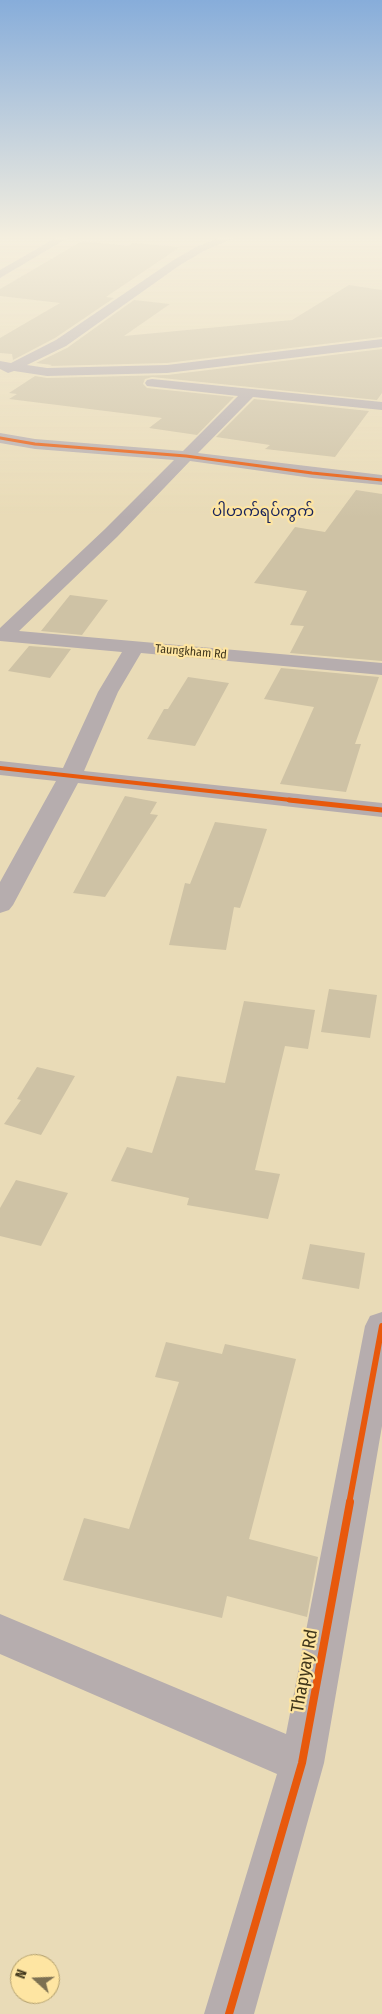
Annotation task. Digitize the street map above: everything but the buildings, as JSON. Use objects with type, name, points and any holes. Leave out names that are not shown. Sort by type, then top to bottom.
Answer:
[{"type":"street","points":[[4,369],[61,343],[80,330]]},
{"type":"street","points":[[47,372],[167,369],[382,343]]},
{"type":"street","points":[[4,369],[382,406]]},
{"type":"street","points":[[2,635],[111,533],[250,392]]},
{"type":"street","points":[[0,438],[35,444],[186,456],[312,474],[382,480]]},
{"type":"street","name":"Taungkham Rd","points":[[2,635],[382,669]]},
{"type":"street","points":[[0,905],[71,775],[108,692],[135,647]]},
{"type":"street","points":[[0,768],[382,810]]},
{"type":"street","name":"Thapyay Rd","points":[[228,2014],[302,1763],[382,1326]]},
{"type":"street","points":[[0,1634],[302,1763]]},
{"type":"cycle path","points":[[0,438],[35,444],[186,456],[312,473],[382,480]]},
{"type":"cycle path","points":[[0,768],[382,810]]},
{"type":"cycle path","points":[[229,2014],[302,1763],[382,1326]]},
{"type":"district","name":"ပါဟက်ရပ်ကွက်","points":[[263,512]]}]
